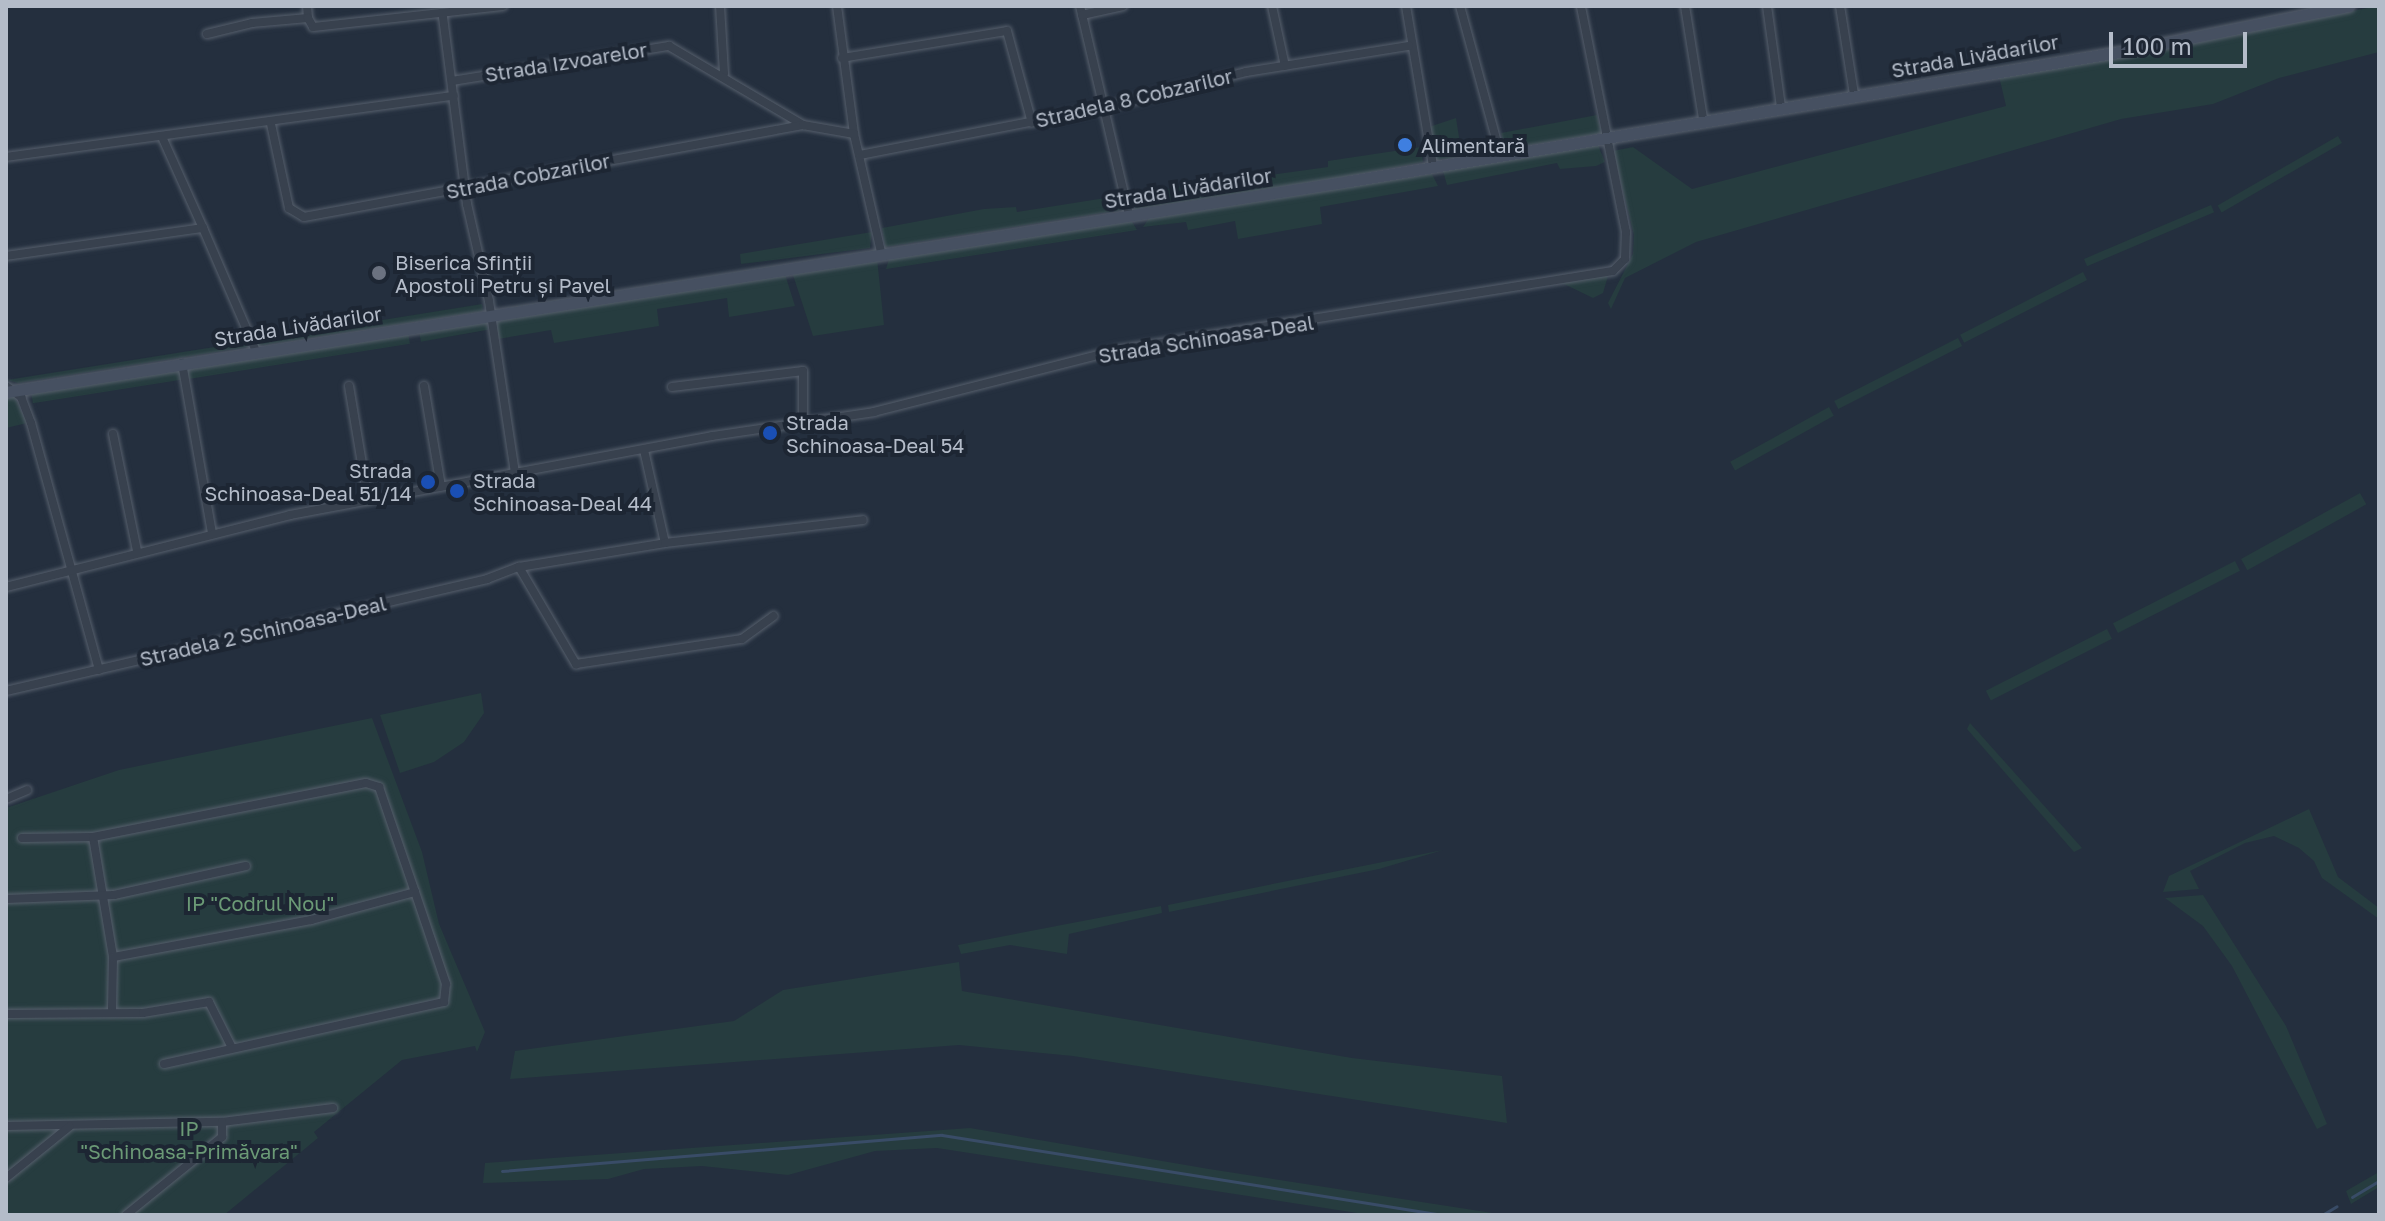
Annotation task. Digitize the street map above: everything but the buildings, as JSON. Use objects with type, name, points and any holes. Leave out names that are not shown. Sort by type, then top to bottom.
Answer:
[{"type":"street","points":[[307,6],[313,27],[443,17],[503,6]]},
{"type":"street","points":[[720,6],[724,74]]},
{"type":"street","points":[[837,6],[854,134],[881,252]]},
{"type":"street","points":[[1123,6],[1081,10],[1107,107],[1129,215]]},
{"type":"street","points":[[1272,6],[1285,66]]},
{"type":"street","points":[[1406,6],[1409,46],[1433,165]]},
{"type":"street","points":[[1460,6],[1500,153]]},
{"type":"street","points":[[1581,6],[1606,137]]},
{"type":"street","points":[[1685,6],[1703,119]]},
{"type":"street","points":[[1767,6],[1781,107]]},
{"type":"street","points":[[1840,6],[1854,94]]},
{"type":"street","name":"Strada Livădarilor","points":[[9,390],[1129,215],[1606,137],[2125,51],[2349,6]]},
{"type":"street","points":[[443,17],[466,188],[491,313],[515,473]]},
{"type":"street","points":[[207,34],[308,18]]},
{"type":"street","points":[[842,58],[1007,31],[1032,123]]},
{"type":"street","name":"Strada Izvoarelor","points":[[452,81],[661,46],[724,74],[803,125]]},
{"type":"street","name":"Stradela 8 Cobzarilor","points":[[860,155],[1107,107],[1164,89],[1409,46]]},
{"type":"street","points":[[6,157],[163,139],[454,96]]},
{"type":"street","name":"Strada Cobzarilor","points":[[271,124],[289,208],[298,217],[803,125],[854,134]]},
{"type":"street","name":"Strada Schinoasa-Deal","points":[[6,587],[212,533],[515,473],[803,421],[874,412],[1118,350],[1613,271],[1625,259],[1628,243],[1606,137]]},
{"type":"street","points":[[163,139],[256,351]]},
{"type":"street","points":[[6,256],[203,228]]},
{"type":"street","points":[[182,363],[212,533]]},
{"type":"street","points":[[672,387],[803,371],[803,421]]},
{"type":"street","points":[[349,386],[368,500]]},
{"type":"street","points":[[424,386],[441,487]]},
{"type":"street","points":[[9,390],[31,423],[67,569],[99,670]]},
{"type":"street","points":[[113,434],[137,551]]},
{"type":"street","points":[[644,450],[665,543]]},
{"type":"street","name":"Stradela 2 Schinoasa-Deal","points":[[6,691],[519,567],[665,543],[863,520]]},
{"type":"street","points":[[519,567],[576,664],[742,639],[774,616]]},
{"type":"street","points":[[22,838],[93,837],[372,783],[379,787],[447,998],[440,1005],[231,1046],[203,1058],[164,1064]]},
{"type":"street","points":[[6,799],[27,790]]},
{"type":"street","points":[[93,837],[113,957],[112,1010]]},
{"type":"street","points":[[6,899],[102,896],[246,866]]},
{"type":"street","points":[[113,957],[311,920],[415,892]]},
{"type":"street","points":[[6,1014],[112,1010],[143,1013],[209,1002],[231,1046]]},
{"type":"street","points":[[6,1126],[222,1122],[333,1108]]},
{"type":"street","points":[[126,1215],[222,1137],[222,1122]]},
{"type":"street","points":[[6,1178],[72,1125]]},
{"type":"green space","points":[[2379,6],[2379,52],[2279,78],[2213,104],[2121,119],[1696,242],[1625,278],[1611,309],[1608,303],[1633,254],[1634,235],[1613,151],[1633,147],[1692,189],[2006,106],[1999,76]]},
{"type":"green space","points":[[1597,115],[1602,133],[1505,149],[1501,133]]},
{"type":"green space","points":[[1456,118],[1462,156],[1436,160],[1429,127]]},
{"type":"green space","points":[[2338,136],[2342,143],[2222,212],[2218,206]]},
{"type":"green space","points":[[1598,145],[1605,162],[1596,166],[1560,169],[1557,163],[1447,185],[1443,171]]},
{"type":"green space","points":[[1421,147],[1423,162],[1337,178],[1135,209],[1131,194],[1328,167],[1328,161]]},
{"type":"green space","points":[[1432,174],[1438,186],[1320,207],[1322,224],[1238,239],[1235,221],[1188,230],[1186,222],[1143,227],[1149,218]]},
{"type":"green space","points":[[1118,196],[1121,210],[885,247],[882,228],[984,209],[1016,207],[1017,212]]},
{"type":"green space","points":[[2211,205],[2214,212],[2087,266],[2084,259]]},
{"type":"green space","points":[[1131,220],[1137,230],[886,269],[889,259]]},
{"type":"green space","points":[[872,232],[870,248],[741,264],[740,254]]},
{"type":"green space","points":[[877,258],[884,325],[813,336],[791,269]]},
{"type":"green space","points":[[784,271],[795,306],[729,317],[727,298],[657,309],[659,326],[554,343],[551,330],[498,339],[496,316]]},
{"type":"green space","points":[[2083,272],[2087,280],[1964,343],[1960,335]]},
{"type":"green space","points":[[1608,276],[1603,293],[1593,298],[1560,282]]},
{"type":"green space","points":[[482,304],[483,311],[258,346],[257,340]]},
{"type":"green space","points":[[486,319],[488,330],[421,342],[419,331]]},
{"type":"green space","points":[[408,332],[410,344],[189,379],[187,367]]},
{"type":"green space","points":[[1958,338],[1962,346],[1838,409],[1834,401]]},
{"type":"green space","points":[[246,342],[248,347],[18,383],[7,380]]},
{"type":"green space","points":[[179,367],[181,380],[33,403],[31,390]]},
{"type":"green space","points":[[14,395],[27,423],[6,428],[6,396]]},
{"type":"green space","points":[[1829,407],[1834,416],[1735,471],[1730,462]]},
{"type":"green space","points":[[2360,493],[2366,504],[2247,570],[2241,559]]},
{"type":"green space","points":[[2235,561],[2240,571],[2118,633],[2113,623]]},
{"type":"green space","points":[[2107,629],[2112,639],[1991,701],[1986,691]]},
{"type":"green space","points":[[481,693],[484,713],[464,742],[434,762],[400,773],[380,715]]},
{"type":"green space","name":"IP \"Codrul Nou\"","points":[[372,718],[422,852],[439,924],[485,1032],[477,1052],[475,1046],[402,1060],[314,1132],[318,1138],[224,1215],[6,1215],[6,808],[119,770]]},
{"type":"green space","points":[[1970,723],[2082,848],[2074,852],[1967,729]]},
{"type":"green space","points":[[2309,809],[2338,877],[2379,908],[2379,919],[2322,878],[2314,861],[2299,848],[2274,836],[2245,843],[2190,871],[2199,889],[2163,892],[2169,876]]},
{"type":"green space","points":[[1443,850],[1379,869],[1169,912],[1168,905]]},
{"type":"green space","points":[[2203,895],[2286,1026],[2327,1124],[2317,1129],[2232,966],[2203,926],[2165,898]]},
{"type":"green space","points":[[1161,906],[1162,913],[1069,934],[1067,954],[1010,945],[961,954],[958,945]]},
{"type":"green space","points":[[959,962],[962,991],[1352,1058],[1502,1076],[1507,1123],[1073,1056],[959,1045],[510,1079],[515,1051],[734,1021],[783,990]]},
{"type":"green space","points":[[970,1128],[1499,1214],[1370,1215],[937,1148],[875,1151],[788,1175],[702,1166],[644,1169],[608,1179],[483,1183],[485,1163]]},
{"type":"green space","points":[[2379,1172],[2379,1187],[2351,1204],[2346,1191]]},
{"type":"waterway","points":[[502,1171],[942,1135],[1443,1215]]},
{"type":"waterway","points":[[2352,1197],[2379,1181]]},
{"type":"waterway","points":[[2322,1215],[2337,1206]]},
{"type":"place","name":"Alimentară","points":[[1405,145]]},
{"type":"place","name":"Biserica Sfinții Apostoli Petru și Pavel","points":[[379,273]]},
{"type":"place","name":"Strada Schinoasa-Deal 54","points":[[770,433]]},
{"type":"place","name":"Strada Schinoasa-Deal 51/14","points":[[428,482]]},
{"type":"place","name":"Strada Schinoasa-Deal 44","points":[[457,491]]},
{"type":"park label","name":"IP \"Schinoasa-Primăvara\"","points":[[189,1140]]}]
